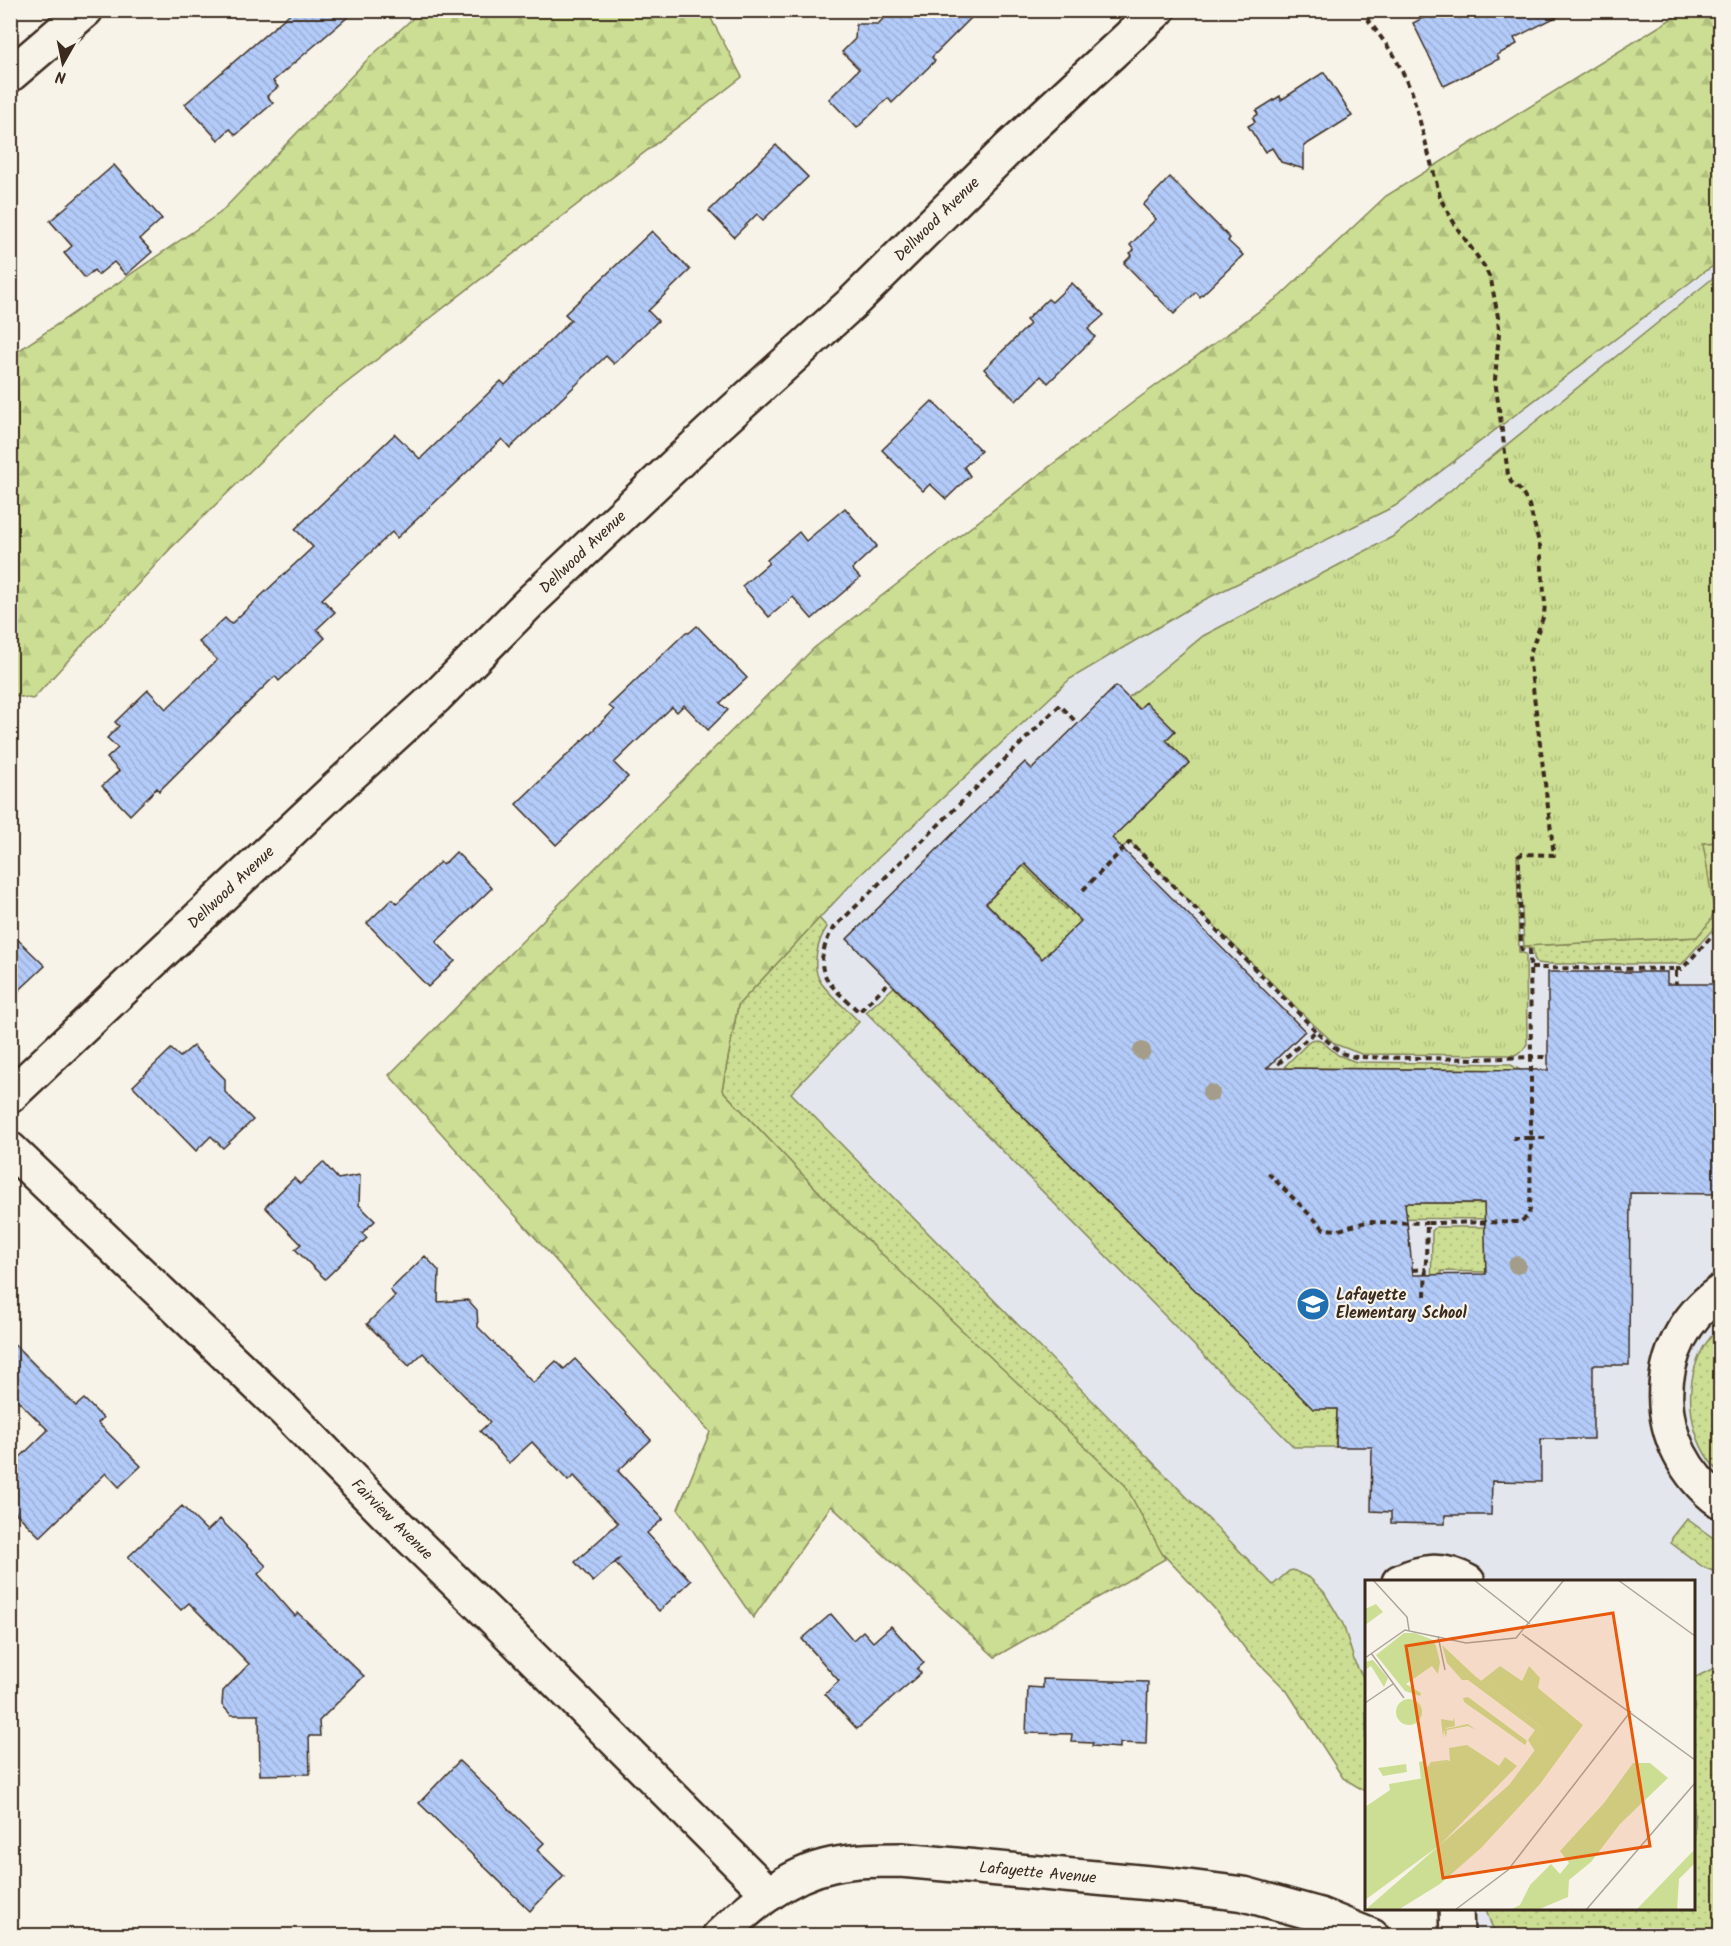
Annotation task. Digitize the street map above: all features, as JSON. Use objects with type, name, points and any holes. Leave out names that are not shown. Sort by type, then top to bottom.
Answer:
[{"type":"street","points":[[10,75],[86,10]]},
{"type":"street","name":"Dellwood Avenue","points":[[10,1096],[437,696],[531,601],[851,303],[1010,147],[1158,10]]},
{"type":"street","name":"Fairview Avenue","points":[[10,1149],[284,1410],[769,1894]]},
{"type":"street","points":[[1720,1292],[1705,1303],[1679,1336],[1666,1375],[1666,1416],[1679,1455],[1703,1489],[1720,1501]]},
{"type":"street","points":[[1401,1580],[1415,1574],[1435,1571],[1456,1575],[1466,1580]]},
{"type":"street","name":"Lafayette Avenue","points":[[719,1935],[751,1906],[800,1875],[830,1865],[860,1860],[901,1860],[1172,1885],[1244,1894],[1320,1915],[1372,1935]]},
{"type":"street","points":[[1456,1910],[1457,1935]]},
{"type":"path","points":[[1268,1173],[1324,1229],[1339,1230],[1366,1222],[1520,1222],[1527,1217],[1531,1200],[1531,968],[1530,951],[1522,950],[1521,946],[1519,856],[1522,854],[1554,855],[1529,656],[1544,615],[1545,603],[1538,532],[1529,505],[1521,491],[1510,482],[1508,474],[1495,380],[1498,325],[1491,280],[1441,200],[1412,92],[1394,55],[1361,10]]},
{"type":"path","points":[[887,984],[858,1012],[824,978],[822,958],[832,930],[1060,705],[1076,722]]},
{"type":"path","points":[[1083,890],[1130,842],[1316,1031],[1341,1053],[1355,1057],[1476,1059],[1547,1057]]},
{"type":"path","points":[[1531,968],[1682,969],[1720,928]]},
{"type":"path","points":[[1718,984],[1720,928]]},
{"type":"path","points":[[1676,969],[1676,984]]},
{"type":"path","points":[[1278,1064],[1316,1031]]},
{"type":"path","points":[[1511,1138],[1547,1138]]},
{"type":"path","points":[[1425,1296],[1427,1223]]},
{"type":"path","points":[[1413,1270],[1426,1269]]},
{"type":"shaded area","points":[[1720,262],[1720,1935],[1481,1935],[1442,1910],[1695,1910],[1695,1580],[1365,1580],[1365,1791],[1343,1778],[1287,1691],[1247,1651],[1217,1611],[1165,1559],[722,1090],[738,1005],[858,877],[1070,679],[1204,600]]},
{"type":"green space","points":[[422,10],[707,11],[742,77],[318,405],[170,549],[33,699],[11,695],[11,356],[220,213],[367,60]]},
{"type":"green space","points":[[1684,11],[1720,11],[1720,262],[1705,271],[1395,506],[1204,600],[1070,679],[858,877],[738,1005],[722,1090],[842,1216],[1125,1485],[1165,1559],[995,1657],[831,1506],[753,1618],[678,1509],[710,1432],[389,1075],[814,648],[1136,400],[1280,296],[1386,196]]},
{"type":"green space","points":[[1720,274],[1720,842],[1703,843],[1714,910],[1711,920],[1697,937],[1524,946],[1519,857],[1517,856],[1519,952],[1526,954],[1527,1044],[1523,1050],[1515,1055],[1361,1054],[1335,1044],[1129,841],[1066,909],[979,821],[1203,636],[1394,536]]},
{"type":"green space","points":[[1720,842],[1720,921],[1682,964],[1546,964],[1537,963],[1533,949],[1524,948],[1524,946],[1697,937],[1702,843]]},
{"type":"green space","points":[[1025,864],[1081,921],[1061,977],[986,903]]},
{"type":"green space","points":[[819,918],[827,927],[817,953],[817,975],[828,991],[859,1022],[791,1093],[1273,1585],[1293,1570],[1310,1578],[1324,1592],[1343,1624],[1355,1663],[1365,1680],[1365,1791],[1343,1778],[1287,1691],[1247,1651],[1214,1608],[722,1090],[738,1005]]},
{"type":"green space","points":[[894,987],[1313,1408],[1337,1409],[1336,1447],[1294,1447],[866,1012]]},
{"type":"green space","points":[[1317,1039],[1338,1055],[1356,1062],[1509,1064],[1526,1073],[1511,1070],[1287,1068],[1285,1066],[1311,1040]]},
{"type":"green space","points":[[1346,1202],[1510,1204],[1509,1219],[1359,1218]]},
{"type":"green space","points":[[1436,1227],[1514,1227],[1485,1301],[1485,1272],[1441,1271],[1441,1305],[1431,1305],[1432,1231]]},
{"type":"green space","points":[[1720,1325],[1720,1473],[1709,1460],[1695,1430],[1691,1396],[1696,1363],[1703,1348]]},
{"type":"green space","points":[[1687,1519],[1720,1543],[1720,1574],[1703,1567],[1671,1543],[1672,1538]]},
{"type":"green space","points":[[1720,1665],[1720,1935],[1497,1935],[1486,1910],[1695,1910],[1695,1678]]},
{"type":"building","points":[[294,10],[356,10],[273,81],[278,87],[267,96],[273,103],[236,135],[230,129],[218,140],[185,104]]},
{"type":"building","points":[[892,10],[979,10],[932,57],[935,61],[892,103],[888,98],[857,128],[829,99],[859,69],[842,52],[855,39],[856,24],[878,24]]},
{"type":"building","points":[[1438,10],[1570,10],[1514,38],[1517,44],[1497,55],[1499,59],[1444,86],[1413,23]]},
{"type":"building","points":[[1324,72],[1352,116],[1304,146],[1304,169],[1281,162],[1272,148],[1265,152],[1248,126],[1255,122],[1253,118],[1258,114],[1256,111],[1280,96],[1281,100]]},
{"type":"building","points":[[776,145],[808,177],[763,220],[757,214],[734,237],[709,211]]},
{"type":"building","points":[[114,165],[162,219],[140,239],[152,252],[126,275],[114,262],[98,275],[94,270],[85,278],[64,253],[72,246],[50,221]]},
{"type":"building","points":[[1170,177],[1230,238],[1228,241],[1243,255],[1200,297],[1196,292],[1174,314],[1124,263],[1134,250],[1130,245],[1156,219],[1143,205]]},
{"type":"building","points":[[652,231],[690,270],[648,311],[658,321],[614,364],[606,356],[510,448],[502,439],[397,538],[392,532],[322,599],[335,612],[317,629],[325,638],[279,681],[275,676],[159,791],[157,788],[130,815],[102,786],[119,771],[107,758],[118,748],[107,738],[119,726],[115,722],[148,690],[166,709],[217,660],[199,642],[225,618],[231,624],[313,547],[295,529],[395,434],[420,459],[501,381],[505,385],[571,320],[565,314]]},
{"type":"building","points":[[1072,283],[1104,315],[1088,329],[1095,337],[1048,383],[1041,376],[1016,401],[984,369],[1030,324],[1026,320],[1048,299],[1052,302]]},
{"type":"building","points":[[932,401],[981,451],[964,467],[970,476],[946,499],[930,484],[923,491],[882,450]]},
{"type":"building","points":[[845,508],[877,546],[852,569],[860,578],[812,619],[793,597],[769,617],[742,586],[769,563],[767,560],[799,532],[806,541]]},
{"type":"building","points":[[697,626],[747,678],[720,703],[728,710],[708,730],[684,705],[677,712],[672,707],[614,763],[628,777],[556,845],[516,804],[614,710],[609,706],[686,632],[689,633]]},
{"type":"building","points":[[1116,686],[1139,709],[1146,702],[1175,731],[1166,740],[1189,763],[1112,838],[1305,1031],[1267,1068],[1548,1070],[1548,972],[1667,972],[1667,984],[1720,984],[1720,1194],[1630,1193],[1629,1365],[1593,1365],[1593,1439],[1541,1439],[1541,1482],[1492,1481],[1491,1515],[1445,1515],[1445,1524],[1391,1523],[1391,1512],[1371,1511],[1372,1447],[1336,1447],[1337,1409],[1313,1409],[847,939],[1025,762],[1032,769]],"holes":[[[1025,864],[1081,921],[1042,959],[986,903]],[[1405,1203],[1484,1203],[1486,1274],[1413,1275]]]},
{"type":"building","points":[[456,852],[492,888],[436,942],[455,961],[428,987],[367,923],[392,899],[397,903],[440,862],[443,865]]},
{"type":"building","points":[[10,932],[45,966],[10,999]]},
{"type":"building","points":[[193,1046],[225,1079],[225,1092],[253,1120],[223,1148],[211,1136],[196,1151],[133,1086],[171,1049],[180,1057]]},
{"type":"building","points":[[323,1162],[338,1179],[360,1175],[359,1205],[375,1221],[362,1233],[367,1238],[325,1279],[295,1249],[301,1244],[265,1207],[294,1178],[300,1184]]},
{"type":"building","points":[[425,1256],[439,1271],[438,1302],[468,1300],[477,1310],[478,1327],[533,1383],[556,1361],[564,1369],[575,1359],[651,1440],[618,1471],[663,1519],[647,1533],[691,1581],[659,1611],[615,1563],[621,1557],[593,1582],[575,1562],[618,1523],[574,1476],[568,1481],[532,1442],[509,1463],[480,1431],[490,1422],[423,1353],[409,1366],[367,1324],[395,1296],[390,1290]]},
{"type":"building","points":[[10,1340],[76,1406],[84,1399],[103,1418],[98,1423],[141,1466],[119,1487],[106,1473],[40,1537],[10,1507],[10,1467],[48,1430],[10,1393]]},
{"type":"building","points":[[182,1506],[207,1531],[220,1519],[266,1566],[258,1574],[295,1616],[298,1613],[364,1676],[319,1721],[320,1736],[309,1736],[310,1774],[260,1775],[259,1715],[231,1715],[222,1705],[223,1691],[249,1664],[189,1603],[181,1610],[128,1557]]},
{"type":"building","points":[[831,1614],[853,1640],[863,1631],[873,1642],[891,1626],[924,1663],[917,1669],[921,1673],[857,1729],[825,1694],[839,1681],[802,1639]]},
{"type":"building","points":[[1043,1679],[1148,1682],[1146,1744],[1120,1743],[1120,1748],[1092,1746],[1093,1743],[1071,1742],[1072,1734],[1026,1733],[1028,1687],[1043,1688]]},
{"type":"building","points":[[459,1761],[544,1843],[537,1850],[564,1876],[530,1911],[419,1803]]},
{"type":"place","name":"Lafayette Elementary School","points":[[1313,1304]]}]
